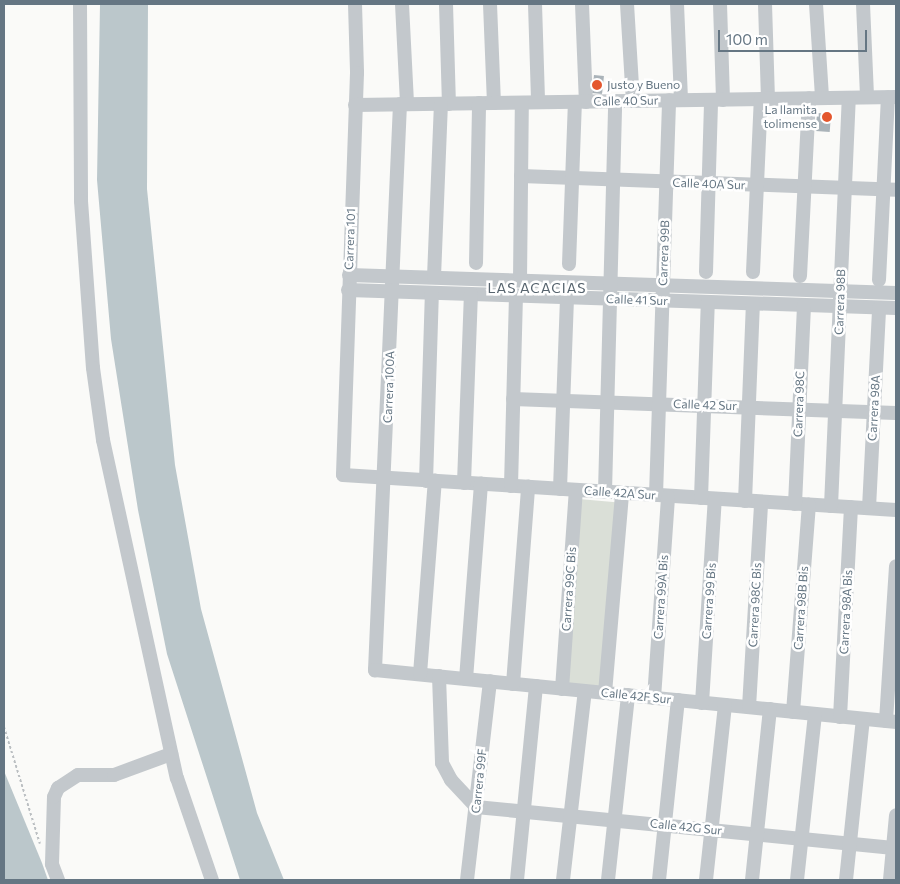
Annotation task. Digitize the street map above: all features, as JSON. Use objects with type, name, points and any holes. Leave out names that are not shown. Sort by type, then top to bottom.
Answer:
[{"type":"street","points":[[80,4],[81,201],[93,368],[103,440],[171,754],[190,821],[212,880]]},
{"type":"street","name":"Carrera 101","points":[[343,475],[355,105],[355,4]]},
{"type":"street","name":"Carrera 100A","points":[[375,670],[403,104],[402,4]]},
{"type":"street","points":[[434,277],[445,104],[446,4]]},
{"type":"street","points":[[490,4],[494,103]]},
{"type":"street","points":[[535,4],[538,102]]},
{"type":"street","points":[[569,264],[572,178],[581,102],[582,4]]},
{"type":"street","points":[[627,4],[633,101]]},
{"type":"street","points":[[675,100],[677,4]]},
{"type":"street","points":[[706,272],[709,185],[717,100],[720,4]]},
{"type":"street","points":[[753,272],[757,185],[764,99],[765,4]]},
{"type":"street","points":[[800,276],[805,187],[815,98],[816,4]]},
{"type":"street","points":[[863,4],[867,97]]},
{"type":"street","points":[[879,280],[890,190],[892,97]]},
{"type":"street","name":"Calle 40 Sur","points":[[355,105],[892,97]]},
{"type":"street","name":"Carrera 98B","points":[[832,506],[849,98]]},
{"type":"street","name":"Carrera 99B","points":[[662,495],[659,404],[666,182],[675,100]]},
{"type":"street","points":[[605,492],[614,101]]},
{"type":"street","points":[[476,263],[479,103]]},
{"type":"street","points":[[520,280],[522,103]]},
{"type":"street","name":"Calle 40A Sur","points":[[521,176],[709,185],[890,190]]},
{"type":"street","name":"Calle 41 Sur","points":[[349,274],[896,293]]},
{"type":"street","name":"Calle 41 Sur","points":[[348,290],[896,308]]},
{"type":"street","points":[[420,674],[430,481],[432,293]]},
{"type":"street","points":[[464,483],[471,294]]},
{"type":"street","points":[[511,486],[516,296]]},
{"type":"street","points":[[560,489],[567,297]]},
{"type":"street","points":[[701,498],[708,302]]},
{"type":"street","points":[[745,501],[753,304]]},
{"type":"street","name":"Carrera 98C","points":[[802,504],[799,409],[804,305]]},
{"type":"street","name":"Carrera 98A","points":[[869,508],[879,308]]},
{"type":"street","name":"Calle 42 Sur","points":[[513,399],[896,413]]},
{"type":"street","name":"Calle 42A Sur","points":[[343,475],[896,510]]},
{"type":"street","points":[[466,679],[481,484]]},
{"type":"street","points":[[513,684],[528,487]]},
{"type":"street","name":"Carrera 99C Bis","points":[[562,689],[576,490]]},
{"type":"street","points":[[605,693],[622,493]]},
{"type":"street","name":"Carrera 99A Bis","points":[[654,698],[662,495]]},
{"type":"street","name":"Carrera 99 Bis","points":[[702,703],[715,499]]},
{"type":"street","name":"Carrera 98C Bis","points":[[749,707],[761,502]]},
{"type":"street","name":"Carrera 98B Bis","points":[[793,712],[802,504]]},
{"type":"street","name":"Carrera 98A Bis","points":[[840,717],[851,507]]},
{"type":"street","points":[[891,722],[896,566]]},
{"type":"street","name":"Calle 42F Sur","points":[[375,670],[891,722]]},
{"type":"street","points":[[440,676],[442,763],[451,780],[476,807]]},
{"type":"street","name":"Carrera 99F","points":[[467,880],[490,682]]},
{"type":"street","points":[[516,880],[536,686]]},
{"type":"street","points":[[563,880],[584,691]]},
{"type":"street","points":[[608,880],[628,695]]},
{"type":"street","points":[[659,880],[678,700]]},
{"type":"street","points":[[706,880],[725,705]]},
{"type":"street","points":[[752,880],[770,710]]},
{"type":"street","points":[[797,880],[815,714]]},
{"type":"street","points":[[846,880],[863,719]]},
{"type":"street","points":[[58,880],[52,854],[54,797],[58,788],[78,775],[114,775],[171,754]]},
{"type":"street","name":"Calle 42G Sur","points":[[476,807],[895,848]]},
{"type":"street","points":[[890,880],[895,848],[896,815]]},
{"type":"path","points":[[4,727],[43,852]]},
{"type":"shaded area","points":[[100,4],[148,4],[147,189],[175,465],[201,609],[257,813],[284,880],[240,880],[167,654],[138,510],[111,339],[97,180]]},
{"type":"shaded area","points":[[579,499],[616,502],[600,688],[563,684]]},
{"type":"shaded area","points":[[4,771],[42,863],[48,880],[4,880]]},
{"type":"building","name":"Justo y Bueno","points":[[594,75],[604,76],[602,94],[592,93]]},
{"type":"building","points":[[817,113],[831,114],[830,132],[816,131]]},
{"type":"place","name":"Justo y Bueno","points":[[597,85]]},
{"type":"place","name":"La llamita tolimense","points":[[827,117]]},
{"type":"district","name":"LAS ACACIAS","points":[[537,288]]}]
